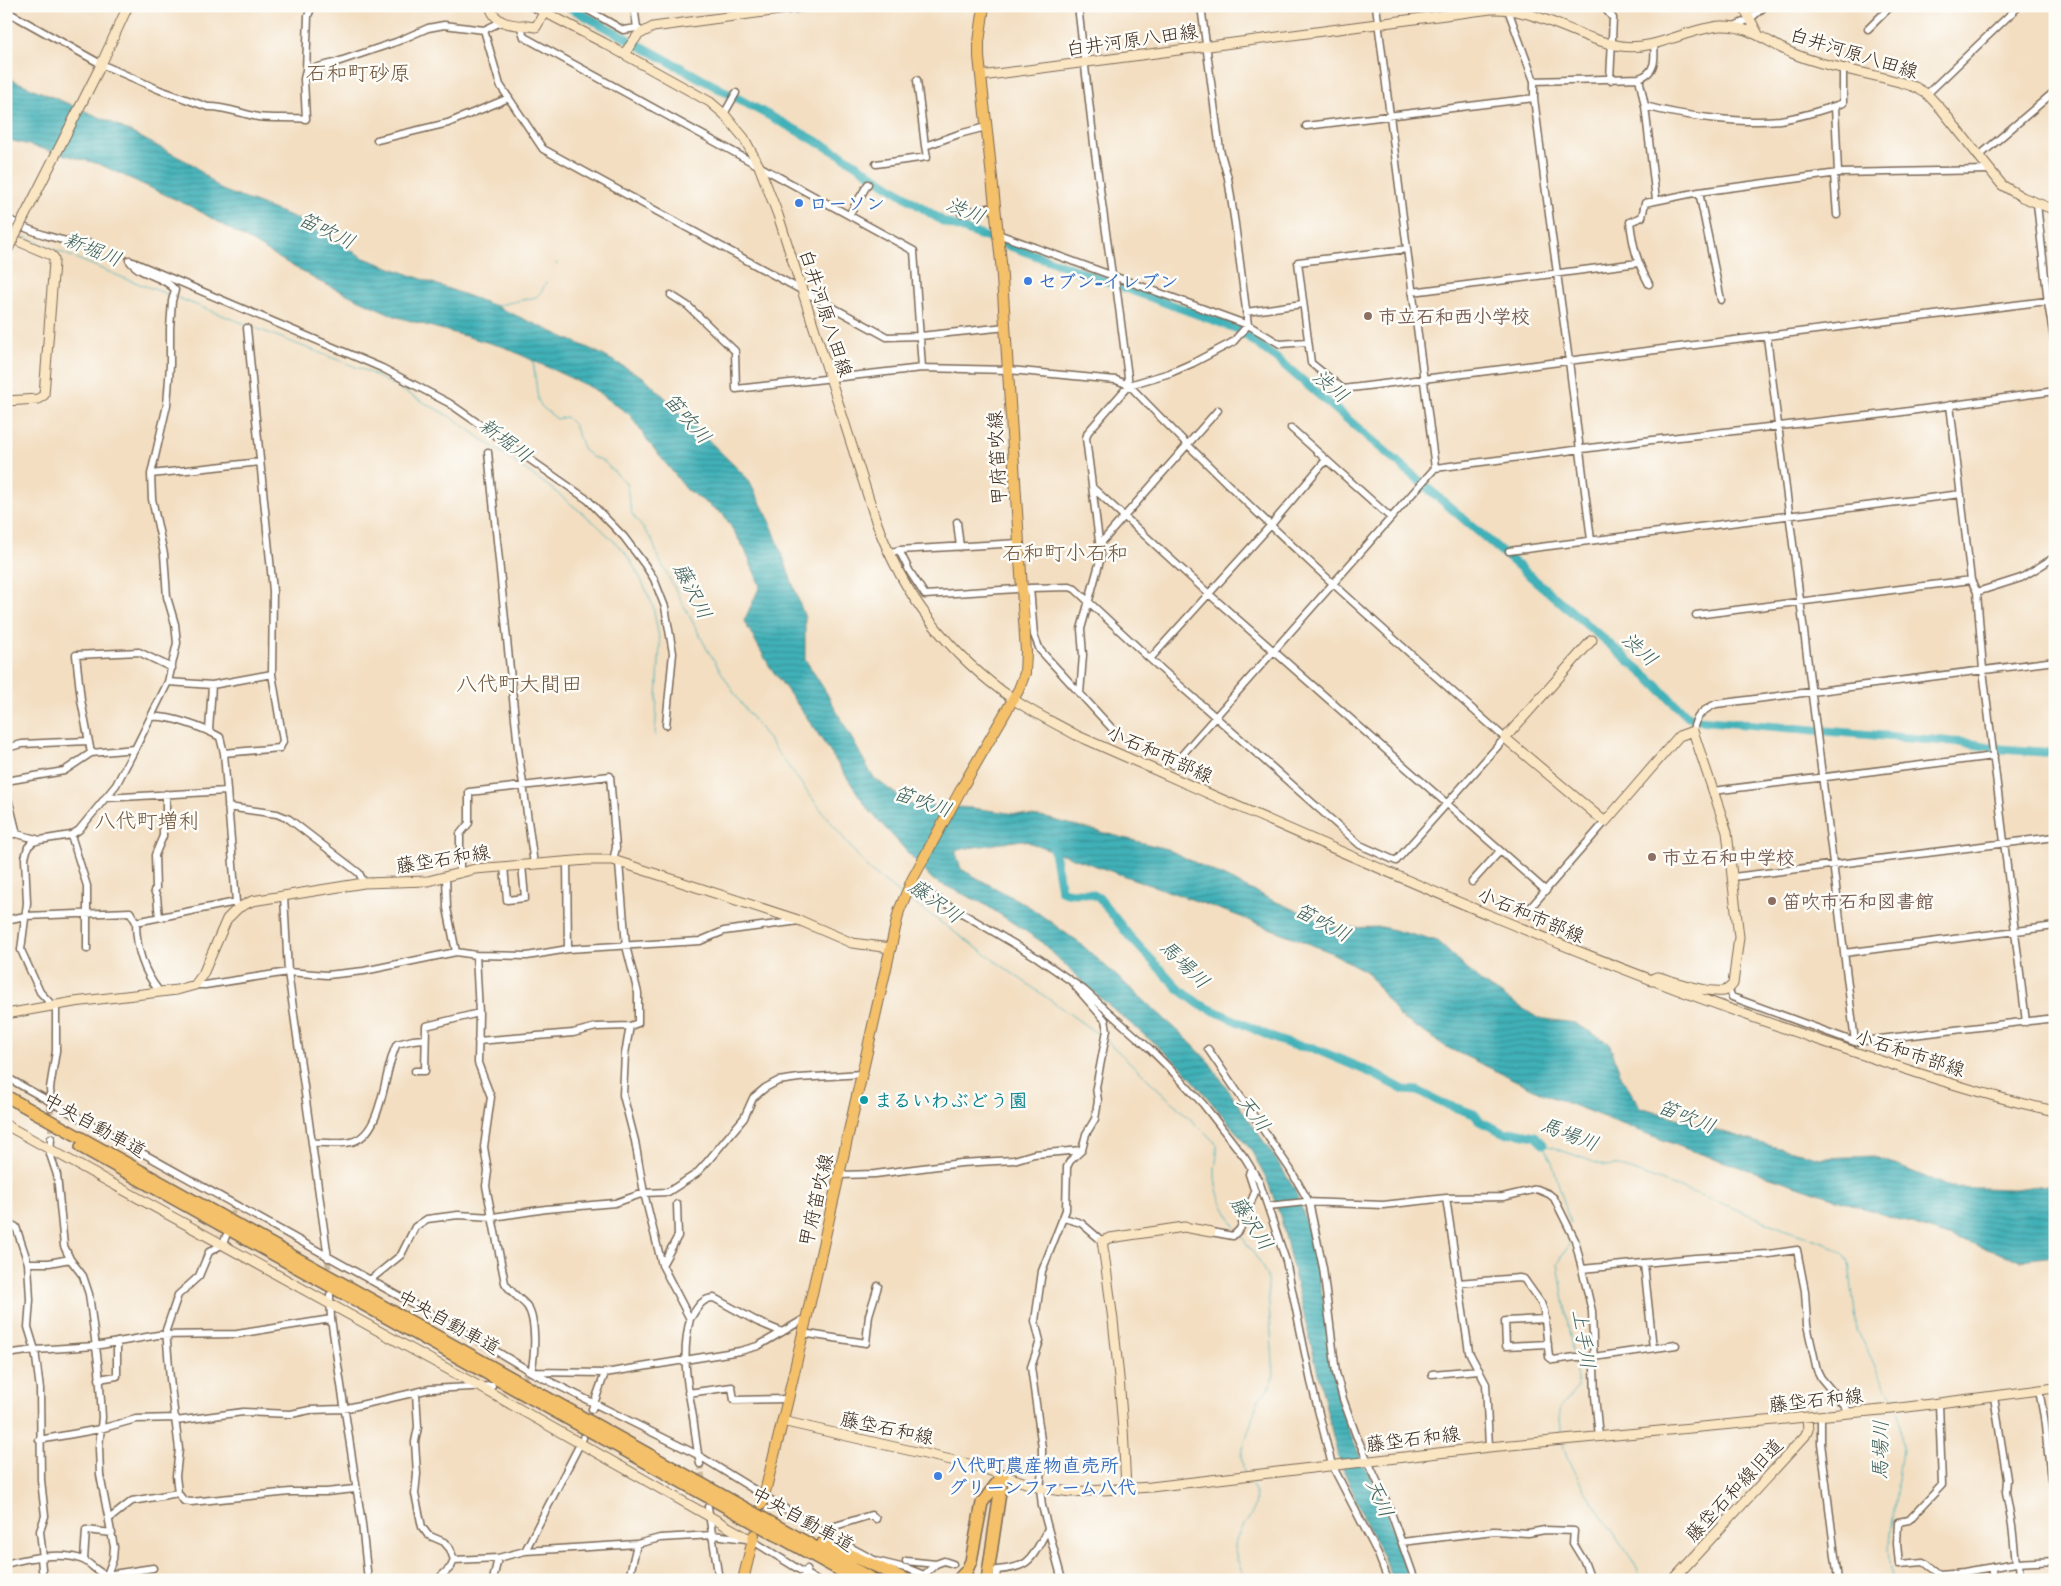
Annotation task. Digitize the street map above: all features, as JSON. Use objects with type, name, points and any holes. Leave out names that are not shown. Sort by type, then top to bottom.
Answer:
[{"type":"highway","name":"中央自動車道","points":[[6,1096],[874,1580]]},
{"type":"highway","name":"中央自動車道","points":[[6,1105],[812,1554],[855,1580]]},
{"type":"highway","points":[[958,1580],[967,1570],[971,1561],[982,1504],[1003,1475]]},
{"type":"highway","points":[[987,1580],[1003,1475]]},
{"type":"highway","points":[[740,1504],[859,1560],[890,1571],[907,1580]]},
{"type":"main road","points":[[6,252],[100,67],[128,6]]},
{"type":"main road","points":[[490,6],[494,18],[501,22],[520,25],[536,27],[544,13]]},
{"type":"main road","name":"白井河原八田線","points":[[533,6],[544,13],[626,50],[710,102],[724,114],[744,138],[759,166],[778,215],[876,521],[888,553],[907,588],[938,633],[1012,703]]},
{"type":"main road","points":[[626,50],[639,32],[653,27],[808,6]]},
{"type":"main road","name":"甲府笛吹線","points":[[762,1500],[788,1399],[902,904],[964,784],[1012,703],[1024,678],[1026,662],[1026,588],[1019,543],[1000,252],[981,76],[979,42],[984,6]]},
{"type":"main road","points":[[1743,6],[1758,34]]},
{"type":"main road","name":"白井河原八田線","points":[[981,76],[1491,9],[1507,8],[1612,44],[1630,47],[1654,43],[1708,28],[1732,27],[1758,34],[1797,55],[1905,83],[1927,94],[2007,190],[2055,210]]},
{"type":"main road","points":[[6,236],[51,255],[54,258],[54,262],[44,394],[38,399],[6,401]]},
{"type":"main road","points":[[1592,640],[1505,738],[1605,822],[1680,736],[1694,727],[1727,832],[1739,937],[1733,984],[1728,989],[1721,991],[1678,983],[1659,977],[1652,981]]},
{"type":"main road","name":"小石和市部線","points":[[1012,703],[1085,739],[1494,917],[1652,981],[1746,1016],[1891,1064],[1985,1093],[2055,1111]]},
{"type":"main road","name":"藤垈石和線","points":[[237,905],[364,883],[420,882],[460,872],[504,866],[567,862],[616,862],[801,921],[852,943],[891,948]]},
{"type":"main road","points":[[6,1014],[54,1005],[177,990],[195,985],[203,974],[224,924],[237,905]]},
{"type":"main road","points":[[6,1125],[135,1191],[225,1240],[482,1388],[583,1441],[710,1516],[752,1538],[743,1580]]},
{"type":"main road","points":[[1126,1488],[1124,1415],[1110,1289],[1102,1241],[1110,1238],[1184,1226],[1211,1232]]},
{"type":"main road","name":"藤垈石和線","points":[[782,1421],[930,1454],[1040,1488],[1071,1492],[1151,1487],[1489,1447],[1901,1408],[2055,1388]]},
{"type":"main road","name":"藤垈石和線旧道","points":[[1673,1580],[1805,1436],[1808,1430],[1807,1417]]},
{"type":"street","points":[[6,11],[100,67],[160,90],[208,107],[272,118],[306,119],[304,79],[308,16],[312,6]]},
{"type":"street","points":[[581,6],[623,30],[639,32],[634,6]]},
{"type":"street","points":[[1078,6],[1084,62],[1129,385]]},
{"type":"street","points":[[1080,694],[1083,656],[1081,629],[1101,557],[1086,438],[1088,432],[1129,385],[1154,379],[1178,370],[1233,342],[1246,326],[1246,312],[1234,215],[1228,178],[1220,150],[1201,6]]},
{"type":"street","points":[[1376,6],[1435,468]]},
{"type":"street","points":[[1603,6],[1613,18],[1610,80]]},
{"type":"street","points":[[1732,27],[1750,19],[1765,6]]},
{"type":"street","points":[[1868,29],[1891,6]]},
{"type":"street","points":[[1927,94],[2018,6]]},
{"type":"street","points":[[1507,8],[1534,81],[1534,98],[1581,450],[1591,540]]},
{"type":"street","points":[[306,70],[334,63],[428,28],[444,25],[484,30],[501,22]]},
{"type":"street","points":[[520,25],[524,38],[914,251],[922,368]]},
{"type":"street","points":[[484,30],[500,85],[543,149],[887,337],[920,336],[1006,327]]},
{"type":"street","points":[[1534,81],[1610,80],[1647,76],[1652,71],[1655,56],[1654,43]]},
{"type":"street","points":[[1645,106],[1665,112],[1749,121],[1780,120],[1844,103],[1842,68]]},
{"type":"street","points":[[1639,78],[1645,106],[1656,200]]},
{"type":"street","points":[[876,164],[927,157],[916,80]]},
{"type":"street","points":[[1978,157],[2055,91]]},
{"type":"street","points":[[724,114],[736,93]]},
{"type":"street","points":[[377,140],[448,123],[509,98]]},
{"type":"street","points":[[1306,126],[1534,98]]},
{"type":"street","points":[[1835,106],[1837,215]]},
{"type":"street","points":[[925,146],[986,127]]},
{"type":"street","points":[[1649,284],[1638,263],[1630,222],[1642,217],[1644,203],[1699,192],[1836,174],[1989,170]]},
{"type":"street","points":[[849,215],[868,184]]},
{"type":"street","points":[[1699,192],[1721,300]]},
{"type":"street","points":[[2037,204],[2048,303],[2055,345]]},
{"type":"street","points":[[961,213],[995,207]]},
{"type":"street","points":[[6,217],[29,230],[82,244],[92,243]]},
{"type":"street","points":[[998,236],[1246,326],[1280,344],[1307,342]]},
{"type":"street","points":[[1406,250],[1298,262],[1311,363],[1343,389],[2048,303],[2055,300]]},
{"type":"street","points":[[6,834],[17,834],[40,840],[71,835],[86,823],[116,785],[168,682],[172,668],[177,643],[175,624],[167,596],[164,554],[152,499],[151,474],[167,405],[170,328],[172,301],[175,290],[170,283],[134,268],[131,261],[382,368],[449,403],[588,500],[624,537],[645,564],[665,607],[673,653],[666,725]]},
{"type":"street","points":[[1412,292],[1638,263]]},
{"type":"street","points":[[671,295],[688,306],[735,351],[736,389],[922,368],[1009,370],[1116,380],[1129,385],[1186,445],[1270,526],[1333,585],[1505,738],[1396,861],[1360,845],[1150,659],[1075,589],[1070,587],[1026,588],[925,595],[913,578],[899,550]]},
{"type":"street","points":[[1246,312],[1302,304]]},
{"type":"street","points":[[224,753],[280,748],[283,741],[272,674],[273,591],[246,328]]},
{"type":"street","points":[[1767,337],[1802,602],[1832,864],[1856,1042]]},
{"type":"street","points":[[1173,765],[1275,652],[1435,468],[2055,391]]},
{"type":"street","points":[[1950,405],[1971,580],[1977,592],[1983,670],[2026,1022]]},
{"type":"street","points":[[1100,544],[1218,410]]},
{"type":"street","points":[[1291,428],[1391,518]]},
{"type":"street","points":[[488,452],[522,786],[534,864]]},
{"type":"street","points":[[1150,659],[1270,526],[1326,460]]},
{"type":"street","points":[[151,474],[260,462]]},
{"type":"street","points":[[1093,488],[1209,594],[1546,890]]},
{"type":"street","points":[[1509,551],[1960,494]]},
{"type":"street","points":[[957,522],[960,547]]},
{"type":"street","points":[[888,553],[899,550],[1019,543]]},
{"type":"street","points":[[1977,592],[2021,578],[2055,557]]},
{"type":"street","points":[[1696,615],[1971,580]]},
{"type":"street","points":[[1026,588],[1036,642],[1040,650],[1117,734]]},
{"type":"street","points":[[91,753],[76,655],[139,652],[172,668]]},
{"type":"street","points":[[1694,727],[1699,715],[1716,704],[2055,661]]},
{"type":"street","points":[[168,682],[212,685],[272,674]]},
{"type":"street","points":[[209,731],[212,685]]},
{"type":"street","points":[[136,922],[237,905],[224,753],[220,737],[209,731],[182,722],[151,717]]},
{"type":"street","points":[[6,748],[22,744],[88,741]]},
{"type":"street","points":[[6,781],[64,771],[91,753],[135,749]]},
{"type":"street","points":[[1713,791],[1994,754]]},
{"type":"street","points":[[460,872],[460,834],[469,823],[469,792],[610,776],[616,862],[626,946],[638,993],[638,1023],[630,1026],[478,1041]]},
{"type":"street","points":[[6,790],[17,834]]},
{"type":"street","points":[[105,798],[227,791]]},
{"type":"street","points":[[159,917],[157,897],[154,891],[156,888],[155,855],[162,836],[163,816],[166,812],[166,794]]},
{"type":"street","points":[[228,808],[277,814],[289,819],[359,873],[364,883]]},
{"type":"street","points":[[1531,916],[1531,907],[1605,822]]},
{"type":"street","points":[[71,835],[87,886],[87,949]]},
{"type":"street","points":[[1733,877],[2055,836]]},
{"type":"street","points":[[40,840],[28,848],[25,858],[28,888],[21,950],[40,992],[54,1005],[56,1051],[50,1088],[50,1104]]},
{"type":"street","points":[[1472,882],[1500,851]]},
{"type":"street","points":[[567,862],[568,949]]},
{"type":"street","points":[[504,866],[507,900],[525,898],[522,865]]},
{"type":"street","points":[[446,877],[447,908],[456,952]]},
{"type":"street","points":[[911,884],[1030,954],[1072,982],[1117,1019],[1176,1076],[1228,1135],[1251,1168],[1271,1206],[1286,1261],[1321,1426],[1334,1465],[1378,1554],[1388,1580]]},
{"type":"street","points":[[284,896],[288,972],[328,1259]]},
{"type":"street","points":[[6,920],[25,916],[130,912],[136,922],[136,940],[144,967],[159,992]]},
{"type":"street","points":[[195,985],[288,972],[327,975],[364,971],[456,952],[476,955],[527,956],[568,949],[700,941],[724,931],[801,921]]},
{"type":"street","points":[[1844,953],[2055,926]]},
{"type":"street","points":[[476,955],[479,1013],[478,1063],[490,1097],[484,1147],[488,1171],[486,1186],[505,1283],[511,1293],[527,1307],[532,1319],[535,1357],[529,1373]]},
{"type":"street","points":[[1062,1580],[1042,1506],[1040,1488],[1042,1448],[1031,1367],[1040,1341],[1036,1321],[1042,1272],[1054,1236],[1064,1218],[1067,1194],[1066,1167],[1082,1150],[1086,1134],[1095,1119],[1098,1101],[1096,1087],[1107,1024],[1072,982]]},
{"type":"street","points":[[1728,989],[1732,997],[1856,1042],[2055,1018]]},
{"type":"street","points":[[415,1072],[426,1071],[426,1026],[479,1013]]},
{"type":"street","points":[[630,1026],[625,1054],[623,1095],[662,1265],[690,1319]]},
{"type":"street","points":[[312,1142],[351,1142],[364,1136],[372,1124],[397,1044],[425,1039]]},
{"type":"street","points":[[1208,1049],[1290,1169],[1307,1202],[1323,1268],[1336,1373],[1343,1399],[1356,1435],[1402,1542],[1415,1580]]},
{"type":"street","points":[[370,1280],[401,1255],[410,1234],[419,1223],[427,1219],[458,1215],[493,1217],[546,1209],[615,1203],[644,1193],[668,1192],[696,1174],[724,1144],[744,1118],[753,1098],[765,1088],[778,1082],[799,1078],[862,1074]]},
{"type":"street","points":[[6,1077],[50,1104],[146,1156],[233,1207],[476,1339],[529,1373],[593,1407],[698,1455],[762,1500],[830,1538],[876,1561],[925,1578],[936,1564]]},
{"type":"street","points":[[51,1138],[50,1148],[57,1175],[64,1246],[70,1259],[82,1276],[89,1294],[102,1417],[100,1429],[100,1475],[114,1547],[113,1559],[105,1577]]},
{"type":"street","points":[[840,1174],[875,1174],[961,1163],[1014,1160],[1034,1154],[1082,1150]]},
{"type":"street","points":[[146,1156],[148,1164]]},
{"type":"street","points":[[1211,1232],[1230,1236],[1238,1232],[1255,1192],[1249,1174],[1251,1168]]},
{"type":"street","points":[[1271,1206],[1307,1202],[1383,1205],[1446,1198],[1497,1198],[1529,1190],[1544,1191],[1554,1198],[1573,1237],[1592,1311],[1595,1396],[1599,1437]]},
{"type":"street","points":[[1446,1198],[1470,1352],[1486,1384],[1489,1447]]},
{"type":"street","points":[[662,1265],[678,1236],[677,1204]]},
{"type":"street","points":[[1064,1218],[1081,1223],[1102,1241]]},
{"type":"street","points":[[6,1222],[16,1227],[28,1263],[30,1300],[28,1327],[35,1350],[40,1389],[40,1480],[45,1516],[40,1531],[43,1580]]},
{"type":"street","points":[[225,1240],[209,1252],[199,1276],[178,1296],[168,1320],[166,1335],[179,1449],[176,1476],[178,1492],[184,1501],[191,1502],[310,1491],[326,1492],[355,1489]]},
{"type":"street","points":[[1582,1269],[1769,1254],[1797,1250],[1805,1291],[1807,1325],[1817,1370],[1821,1378],[1847,1409],[1848,1413]]},
{"type":"street","points":[[28,1263],[49,1263],[70,1259]]},
{"type":"street","points":[[1644,1264],[1652,1348]]},
{"type":"street","points":[[1458,1283],[1524,1279],[1541,1303],[1546,1319],[1550,1360],[1594,1357],[1676,1345]]},
{"type":"street","points":[[802,1333],[866,1343],[869,1315],[878,1286]]},
{"type":"street","points":[[700,1464],[684,1359],[690,1319],[701,1302],[708,1298],[714,1298],[758,1322],[782,1332]]},
{"type":"street","points":[[331,1300],[331,1320],[355,1489],[362,1524],[368,1580]]},
{"type":"street","points":[[529,1373],[605,1373],[740,1351],[758,1346],[806,1318]]},
{"type":"street","points":[[1546,1319],[1505,1321],[1506,1346],[1548,1344]]},
{"type":"street","points":[[6,1354],[95,1346],[166,1335],[237,1334],[331,1320]]},
{"type":"street","points":[[99,1379],[117,1376],[117,1342]]},
{"type":"street","points":[[1432,1374],[1479,1370]]},
{"type":"street","points":[[593,1407],[605,1373]]},
{"type":"street","points":[[39,1440],[100,1429],[136,1420],[176,1420],[243,1412],[291,1414],[310,1410],[343,1409],[430,1389],[482,1388],[492,1386]]},
{"type":"street","points":[[688,1392],[732,1388],[734,1400],[788,1399]]},
{"type":"street","points":[[2039,1390],[2051,1480],[2055,1480]]},
{"type":"street","points":[[416,1393],[418,1427],[415,1442],[418,1474],[415,1494],[422,1527],[428,1535],[444,1542],[450,1549],[454,1560],[437,1580]]},
{"type":"street","points":[[1994,1397],[2020,1580]]},
{"type":"street","points":[[1939,1403],[1942,1485],[1909,1520],[1898,1522],[1897,1544],[1899,1564],[1924,1562],[1940,1577],[2017,1563],[2055,1561]]},
{"type":"street","points":[[1821,1416],[1822,1451],[1838,1580]]},
{"type":"street","points":[[525,1551],[583,1441]]},
{"type":"street","points":[[109,1519],[132,1501],[178,1492]]},
{"type":"street","points":[[708,1506],[719,1580]]},
{"type":"street","points":[[830,1538],[832,1528],[871,1515],[876,1519]]},
{"type":"street","points":[[996,1580],[997,1570],[1020,1567],[1027,1563],[1048,1529]]},
{"type":"street","points":[[84,1560],[86,1530],[112,1533]]},
{"type":"street","points":[[1402,1542],[1494,1531],[1528,1534],[1545,1530],[1574,1531],[1573,1543],[1584,1561],[1591,1580]]},
{"type":"street","points":[[454,1560],[498,1558],[525,1551],[637,1544],[660,1538],[713,1535],[752,1538],[804,1574],[816,1580]]},
{"type":"street","points":[[630,1580],[637,1544]]},
{"type":"street","points":[[6,1564],[66,1555],[84,1560],[105,1577]]},
{"type":"street","points":[[493,1580],[498,1558]]},
{"type":"street","points":[[906,1561],[936,1564],[944,1561],[953,1564]]},
{"type":"street","points":[[1992,1567],[1992,1580]]},
{"type":"street","points":[[105,1577],[153,1568]]},
{"type":"street","points":[[1964,1572],[1965,1580]]},
{"type":"water","name":"笛吹川","points":[[6,77],[111,122],[192,164],[222,190],[299,219],[364,258],[493,305],[595,351],[645,378],[748,479],[770,521],[805,618],[805,659],[826,692],[873,777],[909,804],[972,808],[1046,818],[1167,849],[1272,900],[1338,928],[1382,927],[1437,941],[1481,982],[1538,1018],[1575,1023],[1609,1043],[1622,1078],[1640,1107],[1767,1145],[1821,1158],[1874,1156],[1950,1187],[2014,1189],[2055,1184],[2055,1256],[2020,1260],[1689,1150],[1544,1094],[1448,1048],[1399,1016],[1367,972],[1330,952],[1236,915],[1022,840],[955,850],[961,869],[1030,907],[1082,945],[1185,1037],[1209,1062],[1276,1159],[1295,1190],[1317,1262],[1339,1406],[1388,1515],[1409,1580],[1392,1580],[1338,1457],[1281,1219],[1269,1185],[1251,1150],[1182,1067],[1091,990],[1039,940],[984,904],[933,880],[868,809],[808,719],[770,667],[744,621],[760,586],[745,550],[724,515],[687,490],[647,440],[630,415],[592,388],[504,347],[397,317],[318,281],[194,208],[99,164],[6,139]]},
{"type":"waterway","name":"渋川","points":[[567,6],[840,154],[944,222],[1238,329],[1282,363],[1650,679],[1686,715],[1697,720],[1967,743],[2002,749],[2055,753]]},
{"type":"waterway","name":"新堀川","points":[[6,229],[12,231]]},
{"type":"waterway","name":"新堀川","points":[[20,235],[170,295]]},
{"type":"waterway","points":[[494,306],[536,297],[542,291],[546,282]]},
{"type":"waterway","name":"新堀川","points":[[178,298],[369,372],[454,419],[551,488],[596,524],[625,552],[641,579],[653,606],[660,643],[655,736]]},
{"type":"waterway","name":"藤沢川","points":[[533,360],[538,400],[542,407],[557,419],[566,417],[574,425],[584,450],[592,457],[602,460],[626,483],[632,514],[652,540],[659,559],[707,649],[738,699],[818,806],[869,870],[900,894]]},
{"type":"waterway","name":"馬場川","points":[[1052,841],[1061,890],[1071,893],[1085,893],[1099,898],[1130,937],[1179,989],[1199,1004],[1278,1040],[1293,1045],[1313,1048],[1372,1073],[1404,1090],[1418,1091],[1442,1103],[1474,1114],[1481,1122],[1507,1134],[1515,1132],[1535,1136],[1543,1144]]},
{"type":"waterway","name":"藤沢川","points":[[908,899],[1102,1037]]},
{"type":"waterway","name":"藤沢川","points":[[1107,1041],[1217,1144],[1216,1186],[1224,1208],[1237,1229]]},
{"type":"waterway","name":"馬場川","points":[[1543,1144],[1605,1166],[1616,1165],[1716,1201],[1786,1230],[1826,1243],[1843,1253],[1849,1263],[1857,1330],[1879,1375],[1898,1405]]},
{"type":"waterway","name":"上手川","points":[[1543,1145],[1552,1162],[1570,1223]]},
{"type":"waterway","name":"藤沢川","points":[[1240,1234],[1261,1264],[1267,1277],[1274,1377],[1269,1388],[1258,1400],[1241,1455],[1244,1472]]},
{"type":"waterway","name":"上手川","points":[[1572,1239],[1558,1264],[1573,1355]]},
{"type":"waterway","name":"上手川","points":[[1562,1437],[1559,1409],[1578,1387],[1574,1359]]},
{"type":"waterway","name":"馬場川","points":[[1892,1580],[1889,1549],[1902,1448],[1899,1411]]},
{"type":"waterway","name":"上手川","points":[[1563,1444],[1580,1482],[1633,1562],[1640,1580]]},
{"type":"waterway","name":"藤沢川","points":[[1247,1580],[1239,1564],[1235,1546],[1240,1530],[1250,1517],[1256,1503],[1252,1485]]},
{"type":"tunnel","points":[[51,1107],[51,1138]]},
{"type":"tunnel","points":[[137,1188],[148,1164]]},
{"type":"tunnel","points":[[230,1223],[233,1210]]},
{"type":"tunnel","points":[[328,1262],[329,1276]]},
{"type":"tunnel","points":[[515,1379],[528,1374]]},
{"type":"tunnel","points":[[700,1464],[704,1486]]},
{"type":"place","name":"ローソン","points":[[799,203]]},
{"type":"place","name":"セブン-イレブン","points":[[1028,281]]},
{"type":"place","name":"市立石和西小学校","points":[[1368,316]]},
{"type":"place","name":"市立石和中学校","points":[[1652,857]]},
{"type":"place","name":"笛吹市石和図書館","points":[[1772,901]]},
{"type":"place","name":"まるいわぶどう園","points":[[864,1100]]},
{"type":"place","name":"八代町農産物直売所 グリーンファーム八代","points":[[938,1476]]},
{"type":"district","name":"石和町砂原","points":[[358,72]]},
{"type":"district","name":"石和町小石和","points":[[1065,552]]},
{"type":"district","name":"八代町大間田","points":[[519,683]]},
{"type":"district","name":"八代町増利","points":[[147,820]]},
{"type":"water label","name":"天川","points":[[1254,1113]]},
{"type":"water label","name":"天川","points":[[1380,1498]]}]
